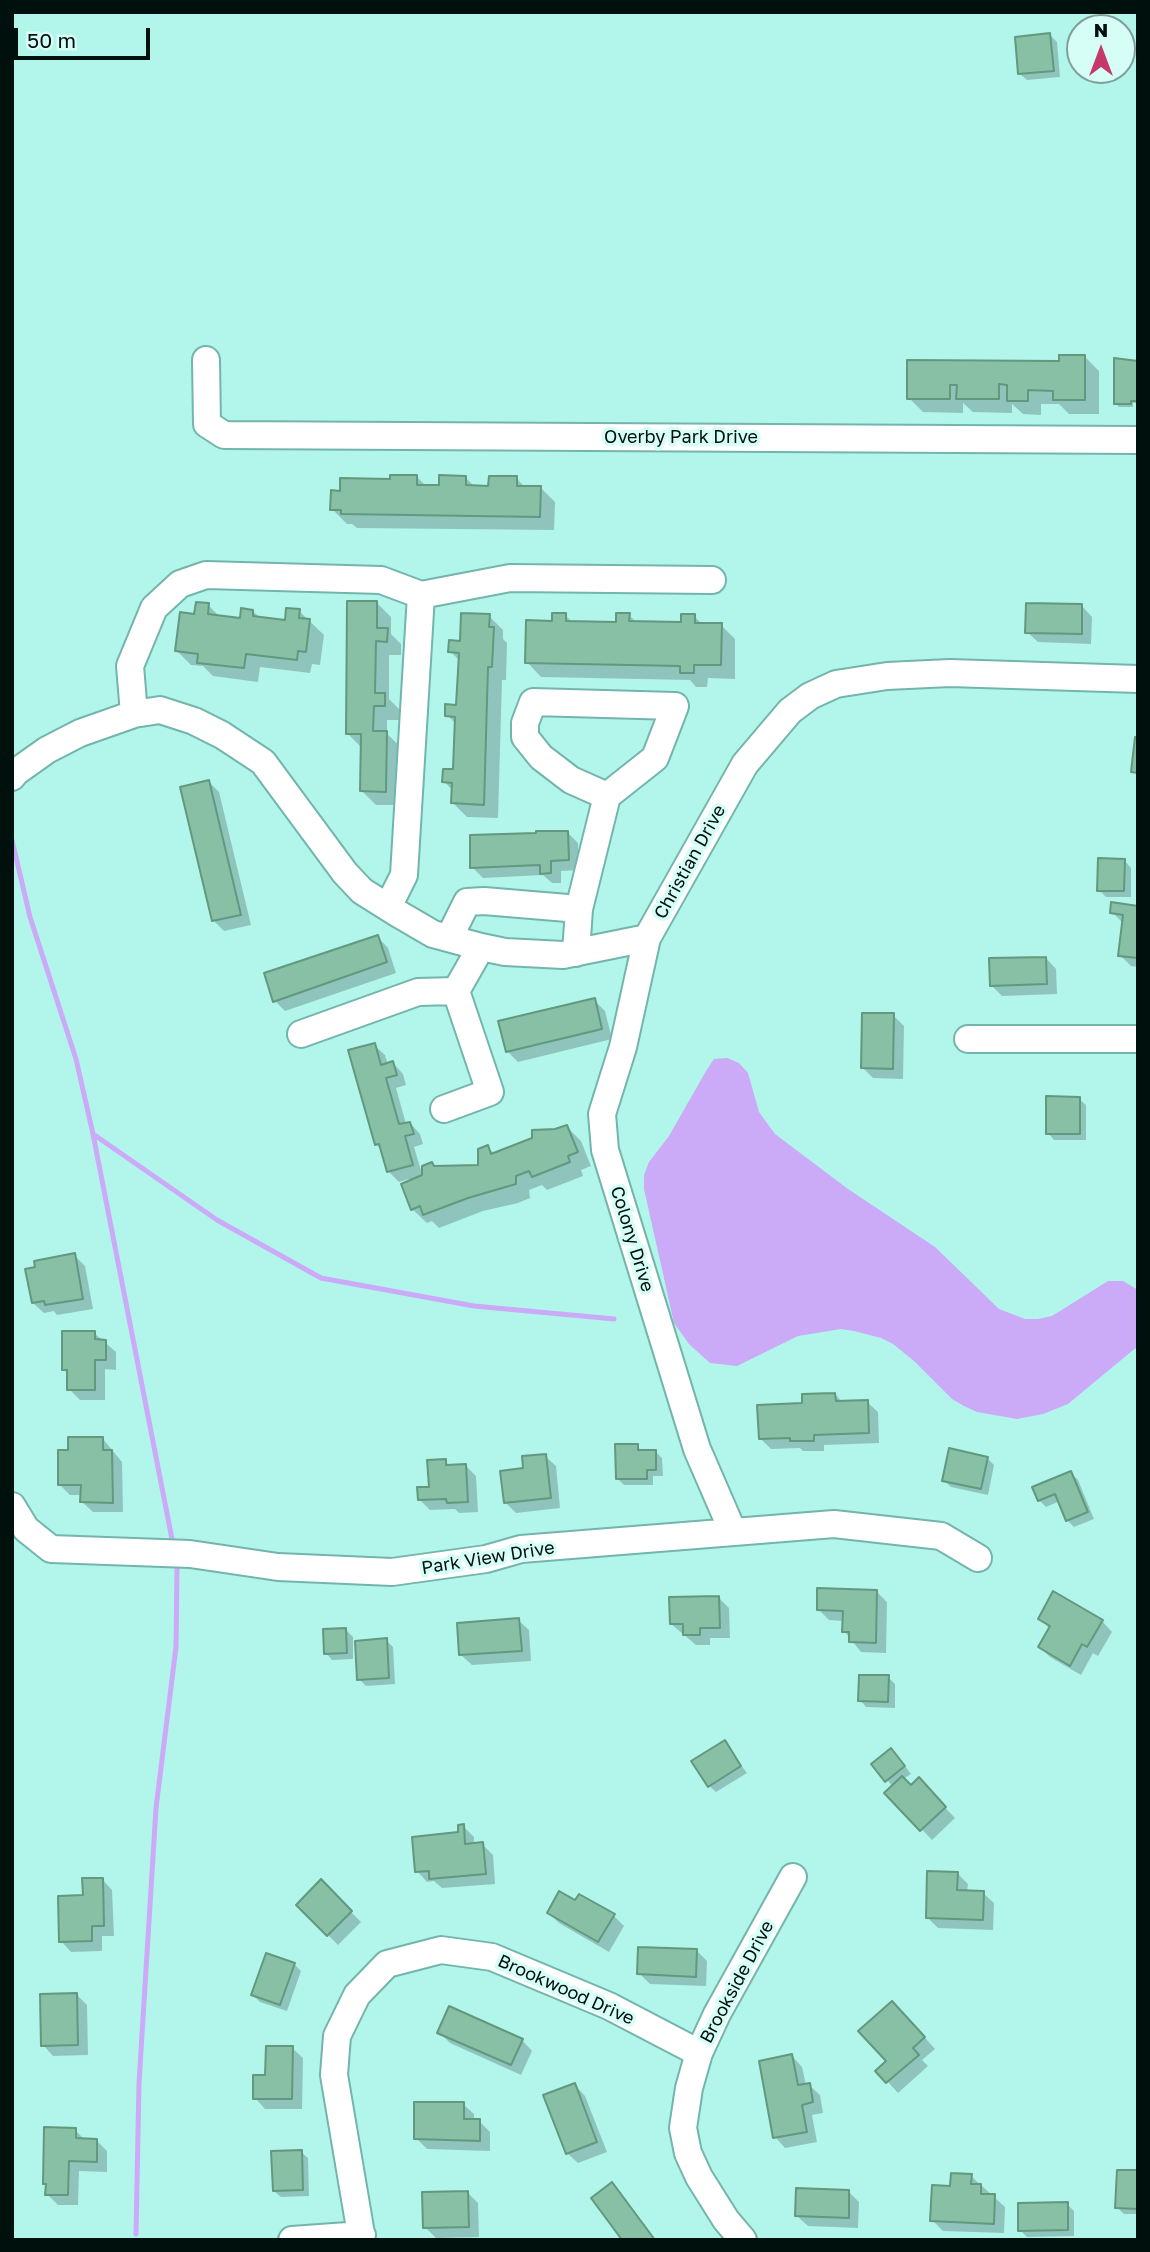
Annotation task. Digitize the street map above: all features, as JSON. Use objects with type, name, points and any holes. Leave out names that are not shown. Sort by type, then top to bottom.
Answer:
[{"type":"street","name":"Overby Park Drive","points":[[206,360],[207,424],[224,435],[1138,440]]},
{"type":"street","points":[[134,714],[130,666],[154,608],[180,584],[206,575],[380,580],[421,595],[510,578],[712,580]]},
{"type":"street","points":[[388,907],[404,875],[421,595]]},
{"type":"street","name":"Christian Drive","points":[[12,777],[47,750],[80,733],[134,714],[160,710],[194,721],[222,735],[262,762],[345,873],[362,891],[388,907],[433,934],[505,953],[564,955],[647,938],[745,764],[790,712],[810,696],[836,684],[887,676],[950,673],[1138,679]]},
{"type":"street","points":[[576,953],[579,909],[607,796],[655,758],[675,706],[533,702],[525,723],[524,737],[541,757],[570,780],[607,796]]},
{"type":"street","points":[[449,938],[467,902],[579,909]]},
{"type":"street","name":"Colony Drive","points":[[647,938],[623,1047],[602,1114],[605,1150],[697,1449],[733,1532]]},
{"type":"street","points":[[444,1109],[490,1092],[456,991],[481,947]]},
{"type":"street","points":[[301,1034],[418,992],[456,991]]},
{"type":"street","points":[[968,1039],[1138,1039]]},
{"type":"street","name":"Park View Drive","points":[[12,1506],[26,1530],[51,1549],[190,1554],[278,1567],[392,1572],[486,1559],[521,1549],[834,1524],[941,1536],[978,1558]]},
{"type":"street","name":"Brookside Drive","points":[[743,2240],[726,2220],[699,2178],[688,2153],[683,2128],[689,2088],[699,2053],[717,2014],[793,1877]]},
{"type":"street","name":"Brookwood Drive","points":[[362,2238],[334,2075],[337,2036],[357,1995],[387,1964],[441,1950],[492,1957],[609,2006],[699,2053]]},
{"type":"street","points":[[292,2240],[362,2238]]},
{"type":"shaded area","points":[[727,1058],[739,1063],[748,1073],[759,1112],[775,1134],[848,1189],[935,1247],[999,1309],[1025,1319],[1052,1316],[1108,1281],[1123,1281],[1138,1290],[1138,1346],[1068,1404],[1043,1414],[1017,1419],[977,1412],[964,1406],[952,1399],[893,1344],[854,1331],[841,1329],[798,1336],[737,1366],[710,1363],[689,1344],[674,1323],[644,1189],[644,1175],[649,1162],[669,1136],[714,1059]]},
{"type":"building","points":[[1050,33],[1054,71],[1018,74],[1015,37]]},
{"type":"building","points":[[1059,355],[1085,355],[1085,400],[1053,400],[1053,391],[1028,390],[1028,401],[1007,401],[1007,385],[999,384],[999,399],[956,399],[957,385],[950,385],[950,399],[907,399],[907,360],[1059,361]]},
{"type":"building","points":[[1114,358],[1138,361],[1138,401],[1131,401],[1131,404],[1114,404]]},
{"type":"building","points":[[390,475],[417,475],[417,485],[439,485],[439,475],[466,476],[466,485],[488,486],[489,476],[517,476],[517,486],[541,486],[540,517],[341,514],[341,510],[330,510],[331,490],[340,491],[340,478],[390,479]]},
{"type":"building","points":[[347,601],[377,601],[377,628],[388,628],[387,642],[376,641],[375,693],[385,693],[385,706],[374,706],[373,731],[387,731],[386,792],[360,791],[361,734],[346,734]]},
{"type":"building","points":[[196,602],[209,603],[208,614],[240,618],[241,608],[253,610],[253,616],[285,620],[286,608],[300,609],[299,618],[310,619],[306,652],[298,651],[297,660],[246,654],[244,668],[197,663],[198,654],[175,651],[180,612],[194,614]]},
{"type":"building","points":[[1026,603],[1082,604],[1082,634],[1025,633]]},
{"type":"building","points":[[461,613],[490,614],[489,627],[494,627],[492,667],[488,667],[484,805],[451,803],[452,783],[442,782],[443,769],[453,769],[455,717],[445,716],[445,704],[456,705],[459,653],[448,652],[449,640],[460,641]]},
{"type":"building","points":[[552,613],[566,613],[566,621],[616,622],[616,613],[630,613],[629,621],[681,622],[681,614],[695,614],[695,623],[722,623],[721,665],[694,665],[694,673],[680,673],[680,666],[525,663],[526,620],[552,621]]},
{"type":"building","points":[[1135,737],[1138,737],[1138,773],[1131,772]]},
{"type":"building","points":[[209,780],[241,915],[212,921],[180,787]]},
{"type":"building","points":[[568,831],[569,860],[551,861],[551,873],[540,874],[540,865],[470,868],[470,835]]},
{"type":"building","points":[[1098,858],[1125,859],[1124,891],[1097,891]]},
{"type":"building","points":[[1111,902],[1138,906],[1138,958],[1118,956],[1123,915],[1110,913]]},
{"type":"building","points":[[378,935],[387,962],[273,1002],[264,973]]},
{"type":"building","points":[[1046,957],[1047,984],[990,986],[989,958]]},
{"type":"building","points":[[595,998],[602,1029],[506,1052],[498,1021]]},
{"type":"building","points":[[862,1013],[894,1013],[893,1069],[861,1068]]},
{"type":"building","points":[[375,1043],[381,1065],[393,1061],[397,1075],[386,1078],[399,1124],[410,1122],[414,1134],[405,1136],[413,1165],[387,1172],[379,1144],[375,1145],[348,1050]]},
{"type":"building","points":[[1046,1096],[1080,1097],[1080,1134],[1046,1134]]},
{"type":"building","points":[[567,1125],[578,1152],[568,1156],[570,1162],[532,1177],[529,1171],[516,1176],[516,1184],[423,1215],[420,1206],[411,1210],[401,1184],[422,1175],[422,1166],[432,1162],[434,1166],[478,1165],[478,1149],[488,1145],[491,1154],[532,1138],[532,1130],[555,1129]]},
{"type":"building","points":[[75,1253],[83,1299],[45,1305],[44,1301],[32,1303],[25,1269],[35,1267],[34,1261]]},
{"type":"building","points":[[62,1331],[95,1331],[95,1339],[106,1340],[106,1360],[95,1360],[95,1390],[67,1390],[67,1370],[62,1370]]},
{"type":"building","points":[[835,1393],[836,1401],[868,1400],[869,1433],[814,1435],[814,1441],[790,1441],[790,1438],[759,1439],[757,1405],[802,1403],[802,1394]]},
{"type":"building","points":[[68,1437],[103,1437],[103,1450],[112,1450],[113,1503],[80,1502],[81,1485],[58,1485],[58,1450],[68,1450]]},
{"type":"building","points":[[615,1444],[638,1444],[638,1450],[656,1450],[656,1470],[647,1470],[647,1479],[616,1479]]},
{"type":"building","points":[[949,1448],[988,1457],[981,1489],[942,1481]]},
{"type":"building","points":[[546,1454],[551,1498],[504,1503],[500,1471],[523,1468],[522,1456]]},
{"type":"building","points":[[446,1459],[446,1465],[466,1464],[468,1502],[447,1503],[446,1499],[418,1500],[417,1487],[429,1487],[427,1460]]},
{"type":"building","points":[[1071,1471],[1088,1512],[1066,1521],[1055,1494],[1038,1501],[1032,1487]]},
{"type":"building","points":[[817,1588],[877,1590],[876,1643],[849,1642],[849,1632],[842,1632],[843,1611],[817,1610]]},
{"type":"building","points":[[1053,1591],[1103,1620],[1087,1647],[1082,1644],[1070,1666],[1038,1647],[1050,1626],[1038,1619]]},
{"type":"building","points":[[719,1596],[720,1628],[700,1628],[700,1635],[683,1635],[683,1624],[670,1624],[669,1597]]},
{"type":"building","points":[[519,1618],[522,1651],[459,1655],[457,1623]]},
{"type":"building","points":[[346,1628],[347,1653],[324,1654],[323,1629]]},
{"type":"building","points":[[387,1638],[389,1678],[357,1680],[355,1641]]},
{"type":"building","points":[[859,1675],[889,1675],[888,1702],[858,1701]]},
{"type":"building","points":[[725,1740],[741,1766],[708,1787],[691,1761]]},
{"type":"building","points":[[891,1748],[905,1766],[885,1782],[871,1764]]},
{"type":"building","points":[[902,1776],[911,1785],[919,1777],[946,1807],[920,1831],[884,1793]]},
{"type":"building","points":[[464,1824],[465,1844],[483,1842],[486,1874],[429,1879],[429,1871],[415,1872],[412,1837],[458,1832],[458,1825]]},
{"type":"building","points":[[927,1871],[958,1872],[957,1890],[984,1891],[983,1920],[926,1918]]},
{"type":"building","points":[[82,1878],[103,1878],[104,1926],[92,1926],[92,1941],[59,1942],[58,1896],[83,1895]]},
{"type":"building","points":[[321,1879],[352,1911],[327,1936],[296,1905]]},
{"type":"building","points":[[559,1891],[575,1900],[579,1894],[615,1914],[598,1942],[547,1913]]},
{"type":"building","points":[[638,1947],[697,1949],[696,1977],[637,1974]]},
{"type":"building","points":[[266,1953],[295,1963],[280,2005],[251,1995]]},
{"type":"building","points":[[77,1993],[78,2045],[41,2046],[40,1994]]},
{"type":"building","points":[[892,2001],[925,2037],[913,2048],[919,2055],[886,2083],[875,2071],[886,2061],[858,2031]]},
{"type":"building","points":[[449,2006],[523,2039],[511,2065],[437,2033]]},
{"type":"building","points":[[266,2046],[293,2046],[292,2099],[253,2099],[253,2075],[265,2075]]},
{"type":"building","points":[[792,2054],[798,2085],[810,2083],[813,2102],[802,2105],[807,2132],[773,2138],[759,2061]]},
{"type":"building","points":[[575,2083],[597,2142],[566,2154],[543,2095]]},
{"type":"building","points":[[414,2102],[464,2102],[464,2119],[480,2119],[480,2141],[414,2139]]},
{"type":"building","points":[[44,2127],[76,2128],[76,2138],[97,2139],[97,2162],[69,2161],[68,2195],[45,2195]]},
{"type":"building","points":[[302,2150],[303,2190],[273,2191],[271,2151]]},
{"type":"building","points":[[1117,2170],[1138,2170],[1138,2209],[1115,2208]]},
{"type":"building","points":[[951,2173],[972,2174],[971,2184],[981,2184],[981,2194],[995,2194],[994,2224],[930,2221],[932,2185],[950,2186]]},
{"type":"building","points":[[612,2182],[655,2240],[622,2240],[591,2198]]},
{"type":"building","points":[[796,2188],[849,2190],[849,2218],[795,2216]]},
{"type":"building","points":[[468,2191],[469,2227],[423,2228],[422,2192]]},
{"type":"building","points":[[1068,2202],[1068,2230],[1018,2231],[1018,2203]]},
{"type":"waterway","points":[[12,840],[30,917],[76,1059],[172,1539]]},
{"type":"waterway","points":[[93,1134],[217,1220],[321,1278],[474,1306],[614,1319]]},
{"type":"waterway","points":[[136,2234],[139,2083],[156,1808],[176,1647],[177,1568]]}]
